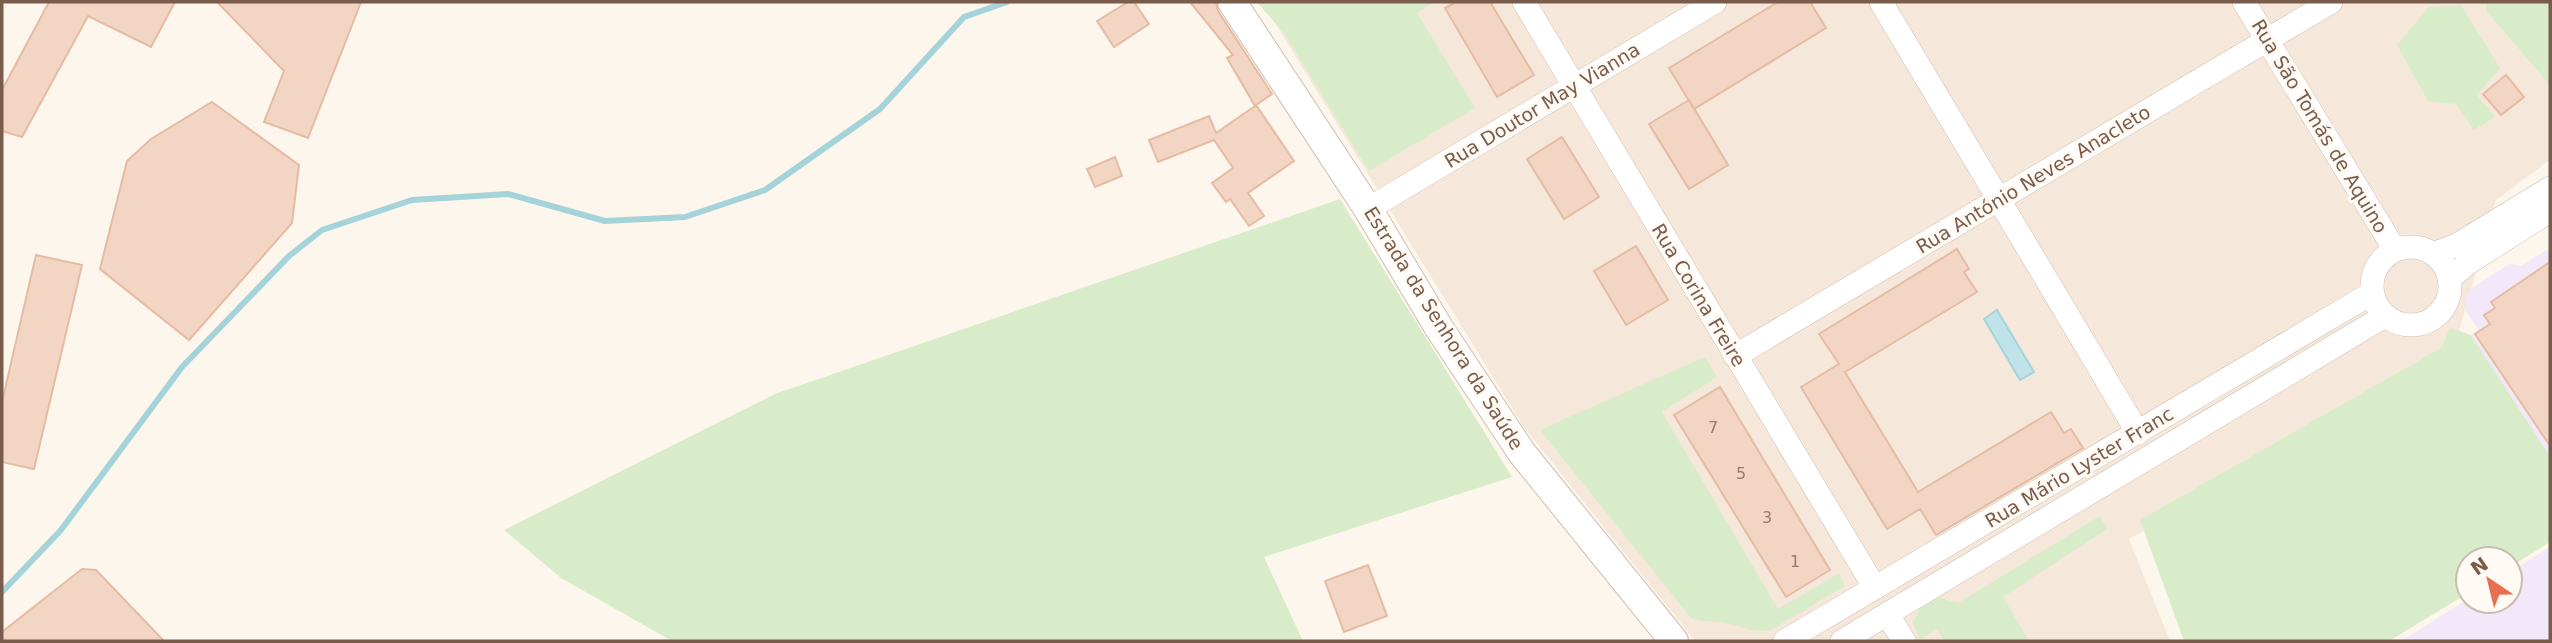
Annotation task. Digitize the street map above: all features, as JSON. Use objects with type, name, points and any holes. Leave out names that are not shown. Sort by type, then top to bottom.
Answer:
[{"type":"street","name":"Estrada da Senhora da Saúde","points":[[1232,2],[1368,209],[1439,328],[1522,453],[1674,641]]},
{"type":"street","name":"Rua Corina Freire","points":[[1524,2],[1875,588]]},
{"type":"street","name":"Rua Doutor May Vianna","points":[[1368,209],[1716,2]]},
{"type":"street","points":[[1881,2],[2137,433]]},
{"type":"street","name":"Rua São Tomás de Aquino","points":[[2244,2],[2395,250]]},
{"type":"street","name":"Rua António Neves Anacleto","points":[[1735,356],[2331,2]]},
{"type":"street","points":[[2433,254],[2457,245],[2550,188]]},
{"type":"street","points":[[2449,279],[2469,262],[2550,211]]},
{"type":"street","points":[[2417,247],[2433,254],[2444,265],[2449,279],[2445,305],[2429,321],[2406,325],[2385,316],[2372,293],[2376,268],[2395,250],[2417,247]]},
{"type":"street","name":"Rua Mário Lyster Franc","points":[[1785,641],[2372,293]]},
{"type":"street","name":"Rua Mário Lyster Franc","points":[[1842,641],[2385,316]]},
{"type":"street","points":[[1887,614],[1904,641]]},
{"type":"shaded area","points":[[1257,2],[2550,2],[2550,160],[2496,200],[2450,363],[2129,539],[2170,641],[1695,641],[1523,426],[1273,20]]},
{"type":"shaded area","points":[[2550,248],[2550,456],[2471,335],[2478,329],[2466,312],[2465,297],[2473,287],[2510,264],[2521,266]]},
{"type":"shaded area","points":[[2550,547],[2550,641],[2401,641],[2454,608],[2454,615],[2524,615],[2524,563]]},
{"type":"green space","points":[[1257,2],[1434,2],[1417,13],[1475,108],[1369,171],[1284,33]]},
{"type":"green space","points":[[2486,2],[2550,2],[2550,85],[2487,12]]},
{"type":"green space","points":[[2461,5],[2500,68],[2477,95],[2495,117],[2474,130],[2456,104],[2428,101],[2397,45],[2429,7]]},
{"type":"green space","points":[[1340,199],[1512,477],[1264,557],[1303,641],[672,641],[561,578],[504,530],[775,394]]},
{"type":"green space","points":[[2450,328],[2471,335],[2550,456],[2550,542],[2524,558],[2524,545],[2454,545],[2454,602],[2389,641],[2184,641],[2140,520],[2441,348]]},
{"type":"green space","points":[[1705,357],[1717,377],[1662,412],[1778,609],[1839,573],[1845,586],[1771,630],[1753,630],[1691,618],[1540,430]]},
{"type":"green space","points":[[2100,516],[2107,529],[2003,597],[2029,641],[1944,641],[1937,629],[1920,639],[1913,623],[1922,603],[1936,597],[1958,603]]},
{"type":"water","points":[[1997,310],[2034,372],[2020,380],[1984,319]]},
{"type":"building","points":[[49,2],[175,2],[151,47],[88,16],[22,137],[2,131],[2,90]]},
{"type":"building","points":[[217,2],[361,2],[308,138],[264,122],[284,71]]},
{"type":"building","points":[[1128,2],[1134,2],[1149,24],[1114,47],[1097,21]]},
{"type":"building","points":[[1190,2],[1216,2],[1218,11],[1272,94],[1256,105],[1294,161],[1248,193],[1264,216],[1249,226],[1230,199],[1226,202],[1212,183],[1233,168],[1214,140],[1158,162],[1149,140],[1209,116],[1216,133],[1255,106],[1227,58],[1233,55]]},
{"type":"building","points":[[1456,2],[1490,2],[1534,75],[1497,97],[1445,8]]},
{"type":"building","points":[[1778,2],[1810,2],[1826,28],[1694,109],[1669,68]]},
{"type":"building","points":[[2506,75],[2524,97],[2501,115],[2483,94]]},
{"type":"building","points":[[1689,100],[1728,165],[1689,189],[1649,124]]},
{"type":"building","points":[[212,102],[299,165],[292,223],[189,340],[100,269],[127,161],[151,139]]},
{"type":"building","points":[[1562,137],[1599,197],[1564,219],[1527,159]]},
{"type":"building","points":[[1115,157],[1122,176],[1095,187],[1087,169]]},
{"type":"building","points":[[1636,246],[1668,300],[1626,325],[1594,271]]},
{"type":"building","points":[[1957,249],[1969,269],[1964,272],[1977,292],[1845,372],[1918,492],[2051,412],[2064,433],[2071,429],[2083,448],[1936,535],[1920,509],[1887,529],[1801,387],[1839,364],[1819,334]]},
{"type":"building","points":[[36,255],[82,265],[34,469],[2,462],[2,402]]},
{"type":"building","points":[[2550,262],[2550,446],[2475,334],[2490,324],[2484,315],[2495,308],[2491,302]]},
{"type":"building","points":[[1720,387],[1830,570],[1786,597],[1674,415]]},
{"type":"building","points":[[1368,565],[1387,616],[1344,632],[1325,581]]},
{"type":"building","points":[[82,569],[96,570],[164,641],[2,641],[2,632]]},
{"type":"waterway","points":[[2,592],[61,530],[182,367],[289,256],[322,230],[412,200],[508,194],[605,221],[685,217],[765,190],[880,109],[964,17],[1007,2]]}]
